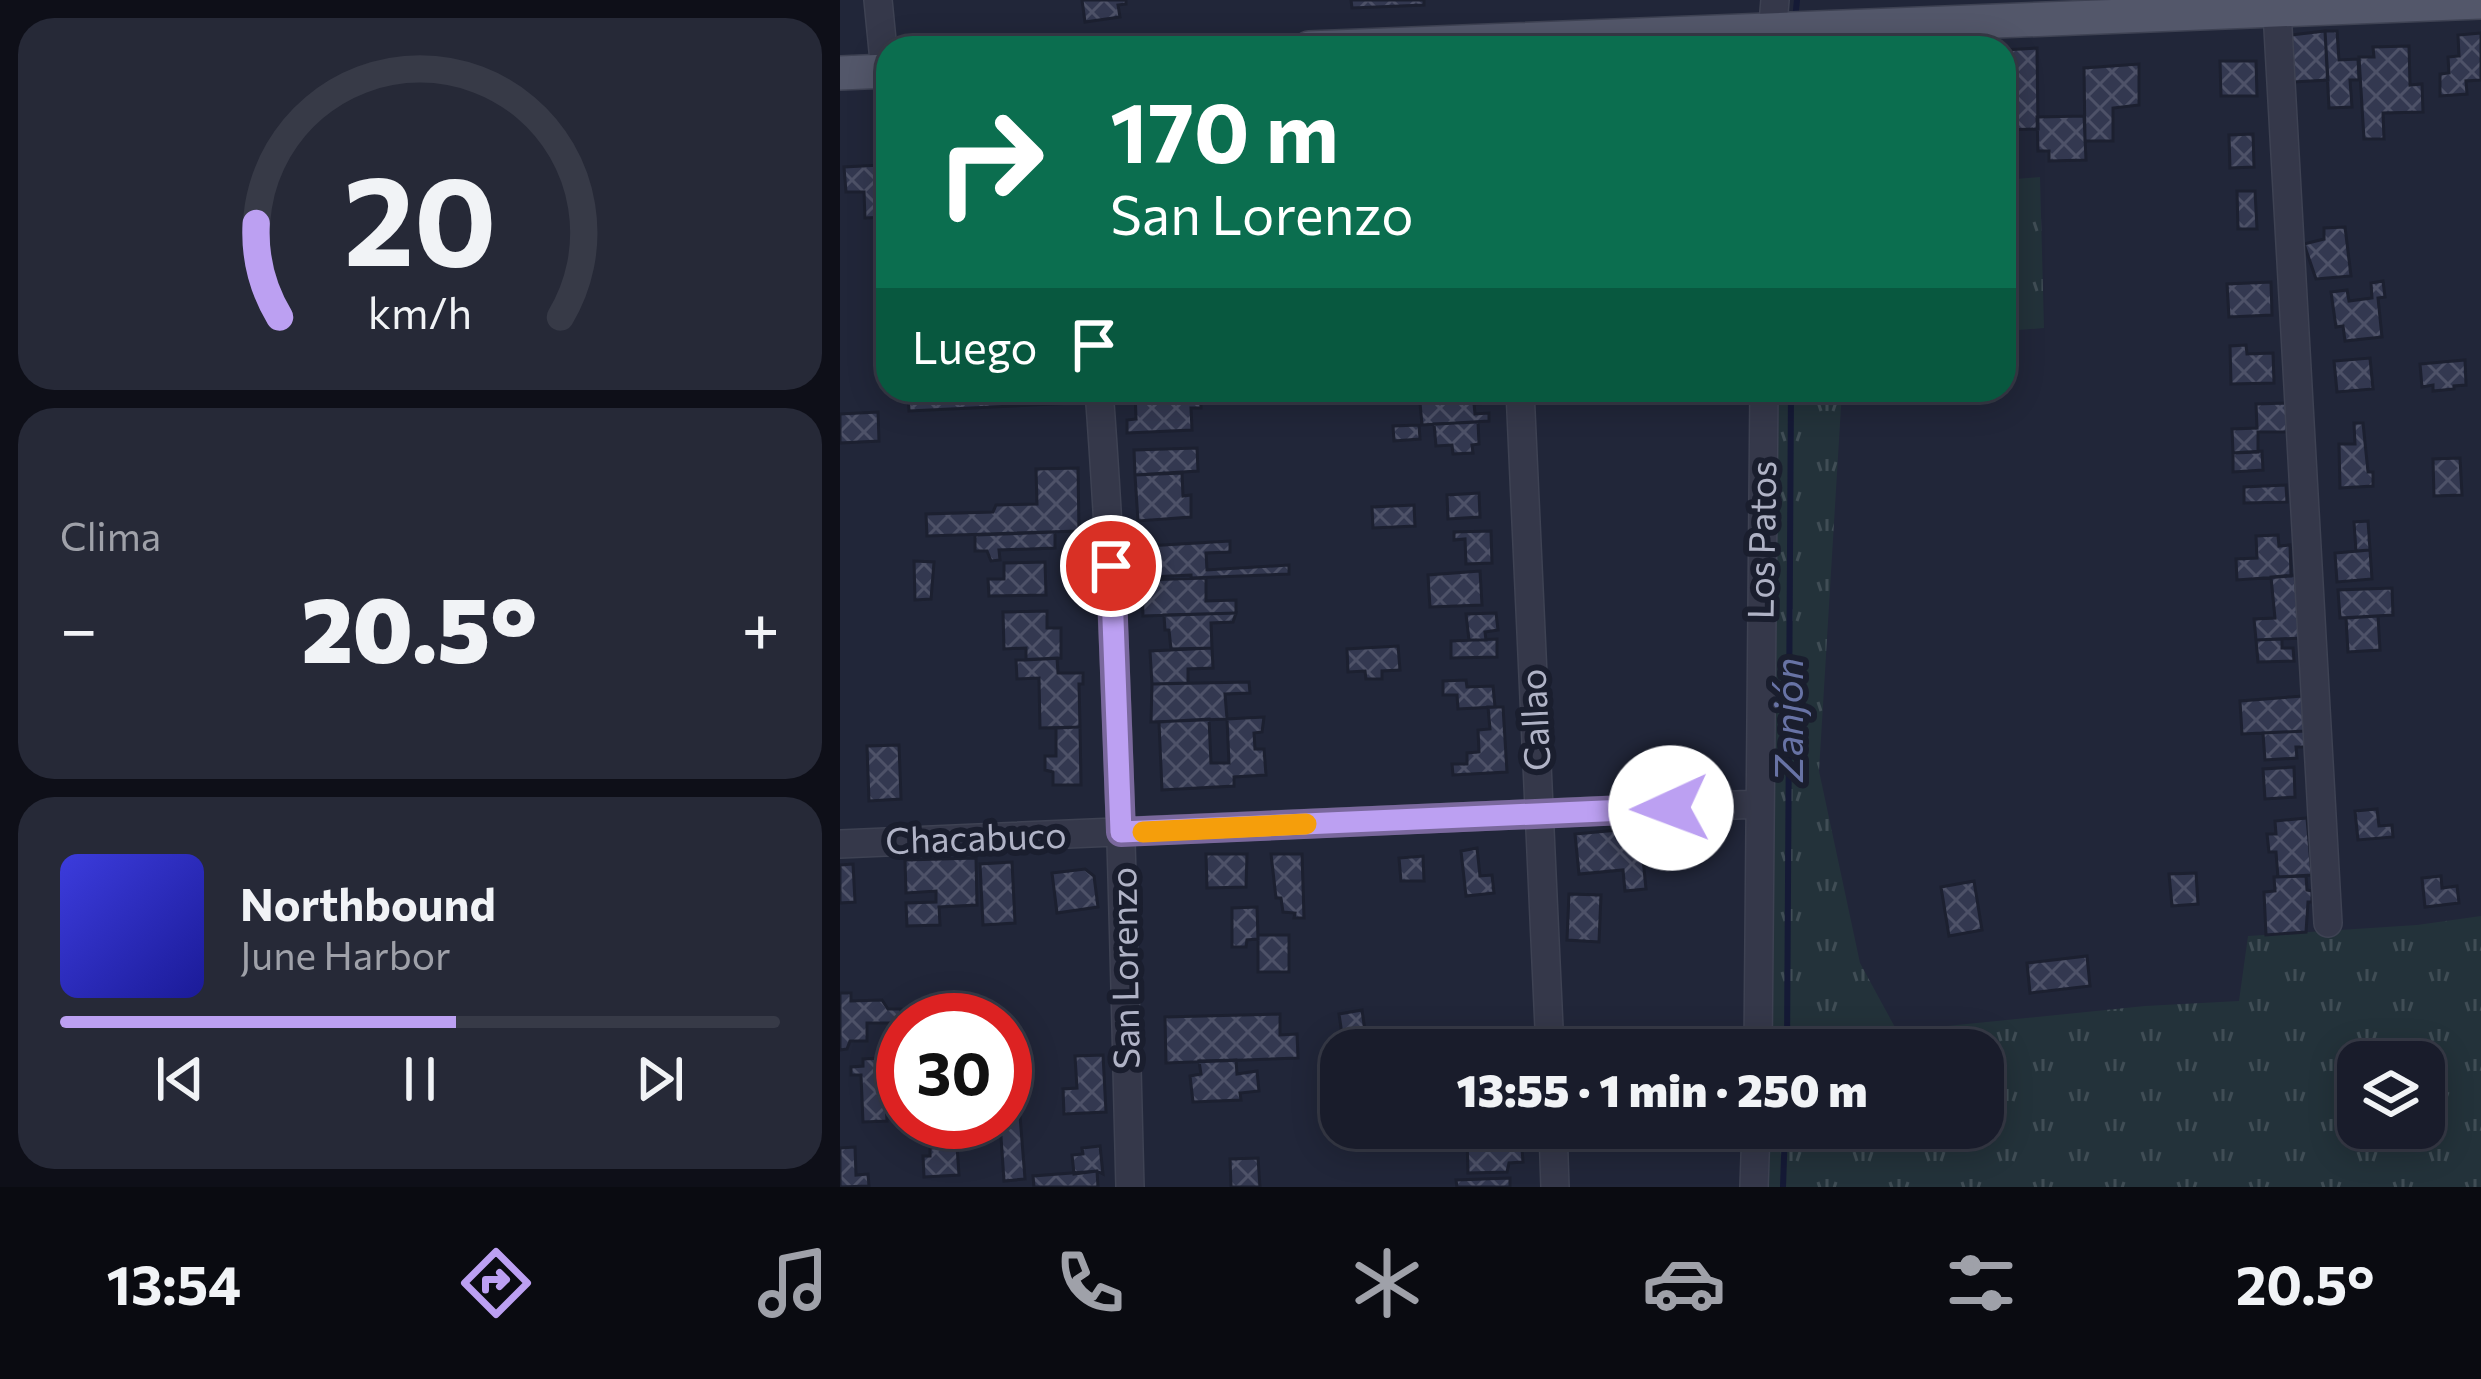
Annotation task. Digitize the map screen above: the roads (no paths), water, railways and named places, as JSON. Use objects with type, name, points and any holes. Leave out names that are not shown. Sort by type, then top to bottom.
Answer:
[{"type":"main road","points":[[1612,36],[1773,25],[2481,2]]},
{"type":"main road","points":[[840,73],[876,71]]},
{"type":"street","points":[[878,0],[882,36]]},
{"type":"street","points":[[2277,10],[2328,923]]},
{"type":"street","name":"San Lorenzo","points":[[1100,402],[1121,832],[1130,1187]]},
{"type":"street","name":"Callao","points":[[1521,402],[1549,1029]]},
{"type":"street","name":"Los Patos","points":[[1758,1029],[1764,402]]},
{"type":"street","name":"Chacabuco","points":[[840,844],[1759,804]]},
{"type":"street","points":[[1554,1149],[1555,1187]]},
{"type":"street","points":[[1754,1187],[1755,1149]]},
{"type":"waterway","name":"Zanjón","points":[[1795,20],[1797,0]]},
{"type":"waterway","name":"Zanjón","points":[[1787,1029],[1791,402]]},
{"type":"waterway","name":"Zanjón","points":[[1783,1187],[1784,1149]]}]
